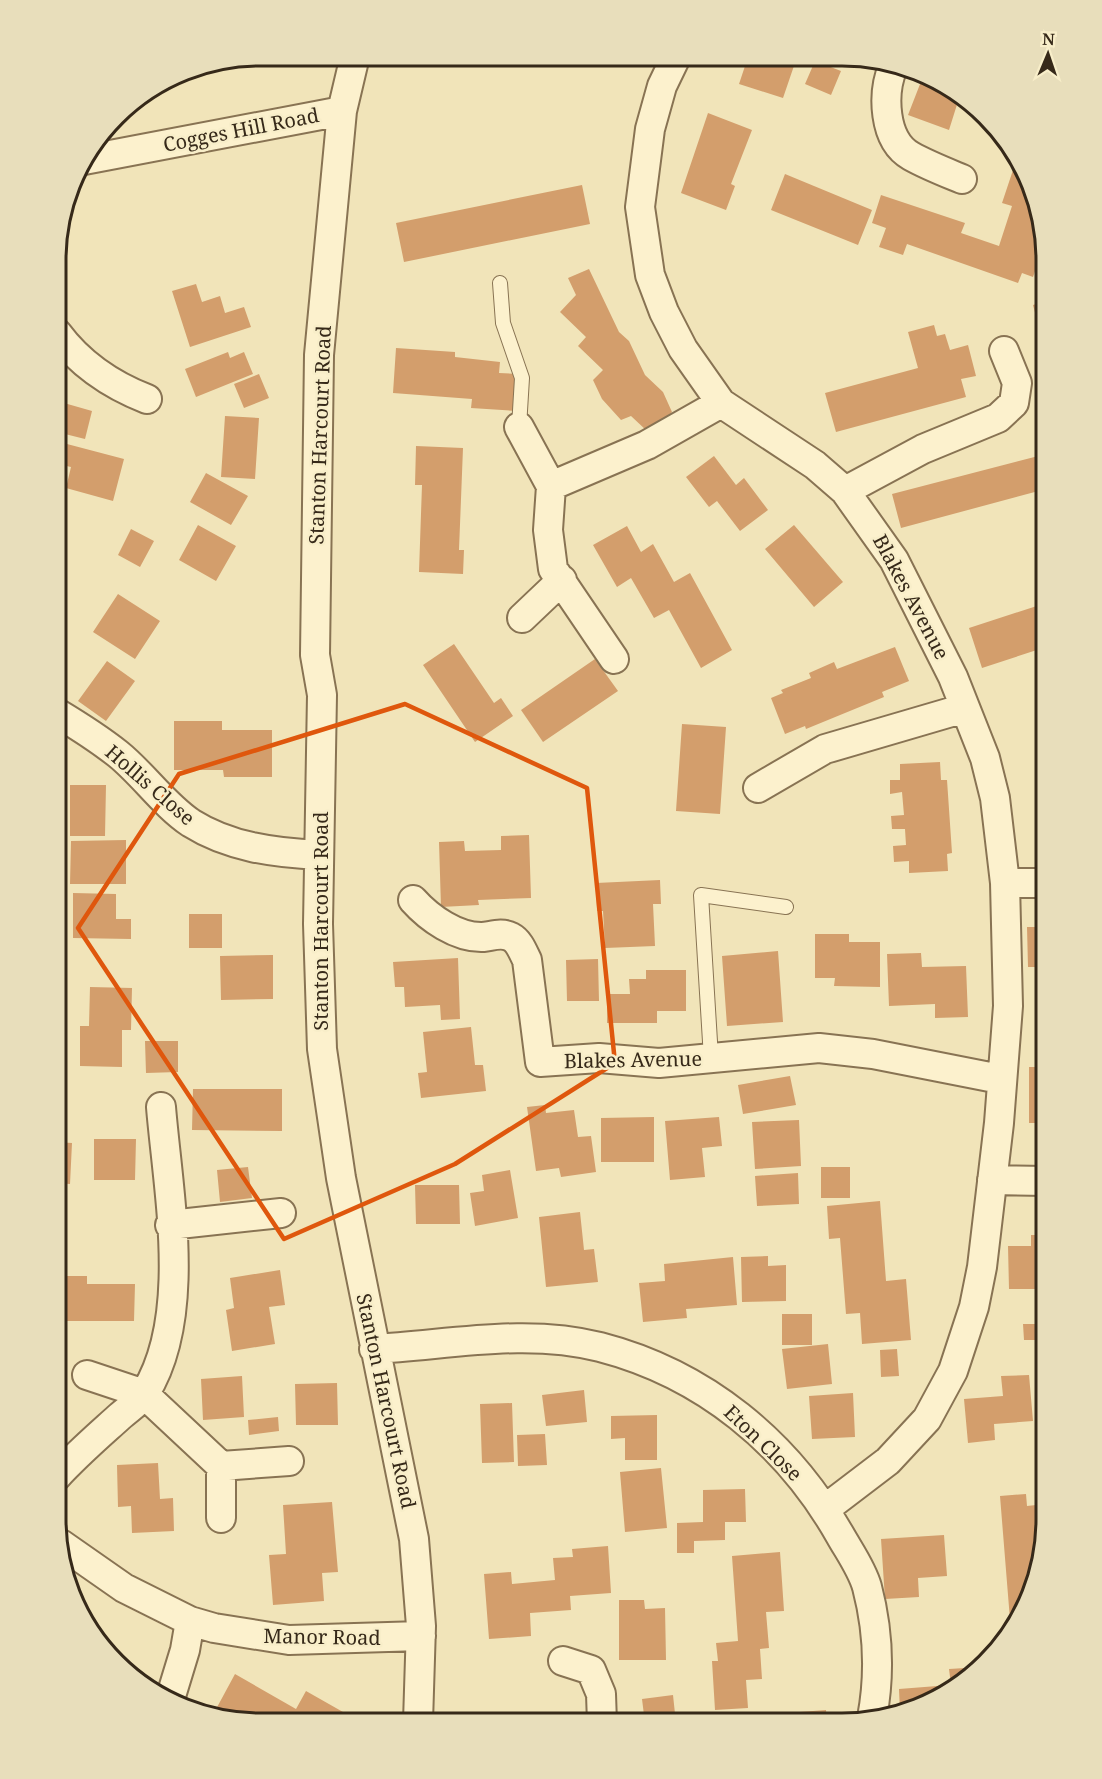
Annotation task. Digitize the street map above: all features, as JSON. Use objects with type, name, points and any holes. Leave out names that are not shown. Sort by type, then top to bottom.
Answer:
[{"type":"street","name":"Cogges Hill Road","points":[[95,158],[342,111],[353,66]]},
{"type":"street","name":"Blakes Avenue","points":[[672,66],[662,86],[650,129],[640,207],[643,242],[650,275],[664,312],[683,350],[721,403],[815,465],[845,491],[894,560],[928,623],[965,708],[985,758],[996,798],[1005,883],[1008,1006],[992,1180],[982,1267],[974,1307],[960,1354],[941,1396],[927,1419],[888,1461],[825,1509]]},
{"type":"street","points":[[891,73],[885,108],[892,133],[908,155],[962,179]]},
{"type":"street","name":"Stanton Harcourt Road","points":[[342,111],[319,355],[315,655],[322,695],[318,924],[322,1049],[341,1178],[414,1539],[421,1636],[418,1713]]},
{"type":"street","points":[[66,344],[80,360],[126,391],[147,399]]},
{"type":"street","points":[[845,491],[923,449],[998,418],[1014,403],[1017,383],[1004,351]]},
{"type":"street","points":[[551,486],[647,445],[721,403]]},
{"type":"street","points":[[519,427],[551,486],[548,530],[553,569],[614,659]]},
{"type":"street","points":[[522,618],[562,580]]},
{"type":"street","points":[[758,788],[825,749],[965,708]]},
{"type":"street","name":"Hollis Close","points":[[66,719],[118,754],[189,822],[207,832],[240,844],[281,853],[319,855]]},
{"type":"street","points":[[1005,883],[1036,883]]},
{"type":"street","name":"Blakes Avenue","points":[[413,900],[434,919],[450,928],[481,937],[500,934],[512,937],[520,946],[527,960],[540,1062],[599,1058],[659,1063],[819,1048],[873,1054],[1000,1079]]},
{"type":"street","points":[[66,1468],[144,1394],[158,1366],[169,1332],[174,1301],[161,1107]]},
{"type":"street","points":[[992,1180],[1036,1181]]},
{"type":"street","points":[[170,1225],[281,1214]]},
{"type":"street","name":"Eton Close","points":[[374,1349],[443,1345],[495,1338],[554,1339],[600,1347],[643,1362],[732,1408],[794,1468],[825,1509],[867,1586],[877,1650],[874,1710]]},
{"type":"street","points":[[87,1375],[144,1394],[221,1466],[221,1518]]},
{"type":"street","points":[[221,1466],[288,1461]]},
{"type":"street","name":"Manor Road","points":[[69,1550],[124,1588],[190,1621],[251,1635],[290,1640],[421,1636]]},
{"type":"street","points":[[172,1691],[185,1650],[190,1621]]},
{"type":"street","points":[[563,1661],[591,1670],[601,1694],[602,1713]]},
{"type":"lane","points":[[500,283],[503,323],[522,378],[519,427]]},
{"type":"lane","points":[[711,1058],[701,895],[786,907]]},
{"type":"highlighted area","points":[[405,704],[587,788],[615,1063],[455,1164],[284,1239],[78,928],[179,774]]},
{"type":"building","points":[[745,66],[794,66],[783,98],[739,84]]},
{"type":"building","points":[[813,66],[828,66],[841,71],[831,95],[805,84]]},
{"type":"building","points":[[920,83],[957,104],[949,130],[908,115]]},
{"type":"building","points":[[708,113],[752,130],[731,184],[735,186],[726,210],[681,193]]},
{"type":"building","points":[[1013,170],[1029,210],[1036,260],[1033,277],[1022,273],[1018,283],[907,244],[903,255],[879,247],[886,228],[872,223],[881,195],[965,223],[961,233],[999,246],[1012,206],[1002,203]]},
{"type":"building","points":[[785,174],[872,210],[858,245],[771,210]]},
{"type":"building","points":[[582,185],[590,224],[404,262],[396,223]]},
{"type":"building","points":[[589,269],[619,332],[629,341],[645,375],[663,392],[672,412],[661,424],[647,431],[631,416],[621,420],[602,399],[593,380],[603,370],[578,346],[586,337],[560,312],[576,295],[568,278]]},
{"type":"building","points":[[196,284],[202,302],[220,296],[225,313],[244,307],[251,327],[190,347],[172,291]]},
{"type":"building","points":[[934,325],[937,336],[945,334],[950,350],[968,345],[976,376],[961,379],[966,397],[836,432],[825,393],[918,368],[908,332]]},
{"type":"building","points":[[396,348],[455,352],[455,357],[500,362],[499,373],[520,374],[517,411],[471,408],[472,399],[393,393]]},
{"type":"building","points":[[228,352],[230,358],[244,352],[253,374],[196,397],[185,369]]},
{"type":"building","points":[[259,374],[269,398],[244,408],[234,384]]},
{"type":"building","points":[[66,404],[92,411],[85,439],[66,434]]},
{"type":"building","points":[[225,416],[259,418],[255,479],[221,477]]},
{"type":"building","points":[[67,444],[124,459],[113,501],[66,488],[71,467],[66,466]]},
{"type":"building","points":[[416,446],[463,448],[459,550],[464,550],[463,574],[419,572],[422,485],[415,485]]},
{"type":"building","points":[[714,456],[736,485],[744,478],[768,510],[740,531],[717,501],[709,507],[686,477]]},
{"type":"building","points":[[1036,457],[1036,492],[901,528],[892,494]]},
{"type":"building","points":[[206,473],[248,496],[231,525],[190,502]]},
{"type":"building","points":[[198,525],[236,546],[216,581],[179,560]]},
{"type":"building","points":[[794,525],[843,582],[814,607],[765,549]]},
{"type":"building","points":[[627,526],[641,552],[653,544],[674,582],[690,573],[732,650],[701,668],[669,610],[654,618],[631,578],[617,587],[593,545]]},
{"type":"building","points":[[131,529],[154,541],[140,567],[118,555]]},
{"type":"building","points":[[118,594],[160,621],[135,659],[93,632]]},
{"type":"building","points":[[1036,606],[1036,650],[982,668],[969,628]]},
{"type":"building","points":[[454,644],[494,703],[501,698],[513,716],[475,742],[423,665]]},
{"type":"building","points":[[895,647],[909,681],[882,692],[884,697],[806,729],[805,726],[785,734],[771,698],[783,693],[781,690],[811,678],[809,673],[834,662],[837,669]]},
{"type":"building","points":[[595,659],[618,691],[543,742],[521,710]]},
{"type":"building","points":[[107,661],[135,681],[106,721],[78,701]]},
{"type":"building","points":[[174,721],[222,721],[222,730],[272,730],[272,777],[224,777],[223,770],[174,770]]},
{"type":"building","points":[[682,724],[726,727],[720,814],[676,811]]},
{"type":"building","points":[[66,753],[67,753],[66,783]]},
{"type":"building","points":[[940,762],[941,780],[947,780],[952,853],[947,854],[948,871],[909,873],[909,861],[894,862],[893,846],[906,845],[905,829],[892,829],[891,816],[904,815],[902,792],[890,794],[890,780],[900,780],[900,764]]},
{"type":"building","points":[[70,785],[106,785],[105,836],[70,836]]},
{"type":"building","points":[[529,835],[531,898],[478,900],[479,905],[441,907],[439,842],[464,841],[465,851],[501,850],[501,836]]},
{"type":"building","points":[[126,840],[126,884],[70,884],[71,841]]},
{"type":"building","points":[[660,880],[661,904],[653,904],[655,946],[605,948],[603,911],[597,911],[596,883]]},
{"type":"building","points":[[73,893],[116,894],[116,919],[131,919],[131,939],[73,938]]},
{"type":"building","points":[[189,914],[222,914],[222,948],[189,948]]},
{"type":"building","points":[[1027,927],[1036,927],[1036,967],[1028,967]]},
{"type":"building","points":[[815,934],[849,934],[849,942],[880,942],[880,987],[834,986],[835,978],[815,978]]},
{"type":"building","points":[[778,951],[783,1022],[727,1026],[722,956]]},
{"type":"building","points":[[921,953],[922,967],[966,966],[968,1017],[935,1018],[935,1004],[889,1006],[887,954]]},
{"type":"building","points":[[273,955],[273,999],[221,1000],[220,956]]},
{"type":"building","points":[[458,958],[460,1019],[441,1020],[440,1005],[405,1007],[404,987],[395,987],[393,962]]},
{"type":"building","points":[[598,959],[599,1001],[567,1001],[566,960]]},
{"type":"building","points":[[646,970],[686,970],[686,1011],[657,1011],[657,1023],[607,1023],[607,994],[630,994],[629,979],[646,979]]},
{"type":"building","points":[[90,987],[132,988],[131,1030],[122,1030],[122,1067],[80,1066],[80,1026],[89,1026]]},
{"type":"building","points":[[471,1027],[475,1065],[483,1065],[486,1091],[421,1098],[418,1073],[427,1072],[423,1032]]},
{"type":"building","points":[[145,1041],[178,1041],[178,1072],[146,1073]]},
{"type":"building","points":[[1029,1067],[1036,1067],[1036,1123],[1029,1123]]},
{"type":"building","points":[[790,1076],[796,1105],[743,1114],[738,1085]]},
{"type":"building","points":[[193,1089],[282,1089],[282,1131],[192,1130]]},
{"type":"building","points":[[545,1105],[546,1113],[574,1110],[578,1137],[591,1136],[596,1172],[561,1177],[559,1168],[536,1171],[527,1107]]},
{"type":"building","points":[[654,1117],[654,1162],[601,1162],[601,1118]]},
{"type":"building","points":[[719,1117],[722,1146],[702,1148],[705,1177],[670,1180],[665,1121]]},
{"type":"building","points":[[799,1120],[801,1166],[755,1169],[752,1122]]},
{"type":"building","points":[[94,1139],[136,1139],[135,1180],[94,1180]]},
{"type":"building","points":[[66,1143],[72,1143],[70,1184],[66,1184]]},
{"type":"building","points":[[248,1167],[252,1198],[220,1202],[217,1170]]},
{"type":"building","points":[[821,1167],[850,1167],[850,1198],[821,1198]]},
{"type":"building","points":[[510,1170],[518,1218],[475,1226],[470,1193],[484,1191],[482,1175]]},
{"type":"building","points":[[798,1173],[799,1204],[757,1206],[755,1176]]},
{"type":"building","points":[[415,1185],[459,1185],[460,1224],[416,1224]]},
{"type":"building","points":[[880,1201],[886,1281],[906,1279],[911,1340],[862,1344],[860,1313],[846,1314],[840,1238],[829,1239],[827,1206]]},
{"type":"building","points":[[580,1212],[584,1250],[594,1249],[598,1282],[546,1287],[539,1217]]},
{"type":"building","points":[[1031,1235],[1036,1235],[1036,1289],[1009,1289],[1008,1246],[1031,1246]]},
{"type":"building","points":[[768,1256],[768,1266],[786,1265],[786,1301],[742,1302],[741,1257]]},
{"type":"building","points":[[733,1257],[737,1305],[686,1309],[687,1318],[643,1322],[639,1283],[665,1281],[664,1264]]},
{"type":"building","points":[[280,1270],[285,1305],[269,1307],[275,1344],[232,1351],[226,1310],[234,1308],[230,1278]]},
{"type":"building","points":[[66,1276],[87,1276],[87,1284],[135,1284],[134,1321],[66,1321]]},
{"type":"building","points":[[782,1314],[812,1314],[812,1345],[782,1345]]},
{"type":"building","points":[[1023,1324],[1036,1324],[1036,1340],[1024,1340]]},
{"type":"building","points":[[828,1344],[832,1384],[787,1389],[782,1349]]},
{"type":"building","points":[[897,1349],[899,1376],[881,1377],[880,1350]]},
{"type":"building","points":[[1029,1375],[1033,1421],[994,1424],[995,1440],[968,1443],[964,1399],[1003,1396],[1001,1376]]},
{"type":"building","points":[[242,1376],[244,1417],[203,1420],[201,1379]]},
{"type":"building","points":[[337,1383],[338,1425],[296,1425],[295,1384]]},
{"type":"building","points":[[584,1390],[587,1422],[546,1426],[542,1395]]},
{"type":"building","points":[[853,1393],[855,1437],[812,1439],[809,1396]]},
{"type":"building","points":[[512,1403],[514,1462],[482,1463],[480,1404]]},
{"type":"building","points":[[657,1415],[657,1460],[625,1460],[625,1438],[611,1439],[611,1416]]},
{"type":"building","points":[[278,1417],[279,1431],[249,1435],[248,1420]]},
{"type":"building","points":[[545,1434],[547,1465],[518,1466],[517,1435]]},
{"type":"building","points":[[158,1463],[160,1499],[173,1498],[174,1531],[132,1533],[131,1506],[118,1507],[117,1465]]},
{"type":"building","points":[[661,1468],[667,1528],[625,1532],[620,1472]]},
{"type":"building","points":[[745,1489],[746,1522],[725,1522],[725,1540],[694,1541],[694,1553],[677,1553],[677,1523],[703,1522],[703,1490]]},
{"type":"building","points":[[1026,1494],[1027,1506],[1036,1505],[1036,1532],[1032,1557],[1021,1593],[1010,1616],[1000,1496]]},
{"type":"building","points":[[332,1502],[338,1572],[322,1573],[324,1601],[273,1605],[269,1555],[286,1554],[283,1505]]},
{"type":"building","points":[[944,1535],[947,1576],[918,1578],[919,1597],[885,1599],[881,1539]]},
{"type":"building","points":[[608,1546],[611,1593],[570,1596],[571,1610],[530,1613],[531,1636],[489,1639],[484,1574],[511,1572],[512,1584],[555,1580],[553,1558],[573,1557],[572,1549]]},
{"type":"building","points":[[780,1552],[784,1611],[766,1612],[769,1648],[760,1649],[762,1679],[746,1680],[748,1708],[715,1710],[712,1661],[718,1661],[716,1643],[738,1641],[732,1556]]},
{"type":"building","points":[[619,1600],[644,1600],[645,1609],[665,1608],[666,1660],[619,1660]]},
{"type":"building","points":[[965,1668],[965,1668],[950,1679],[949,1669]]},
{"type":"building","points":[[235,1674],[296,1709],[306,1691],[343,1712],[260,1713],[217,1707]]},
{"type":"building","points":[[941,1686],[900,1703],[899,1689]]},
{"type":"building","points":[[673,1695],[675,1713],[644,1713],[642,1699]]},
{"type":"building","points":[[826,1710],[826,1713],[800,1713]]}]
